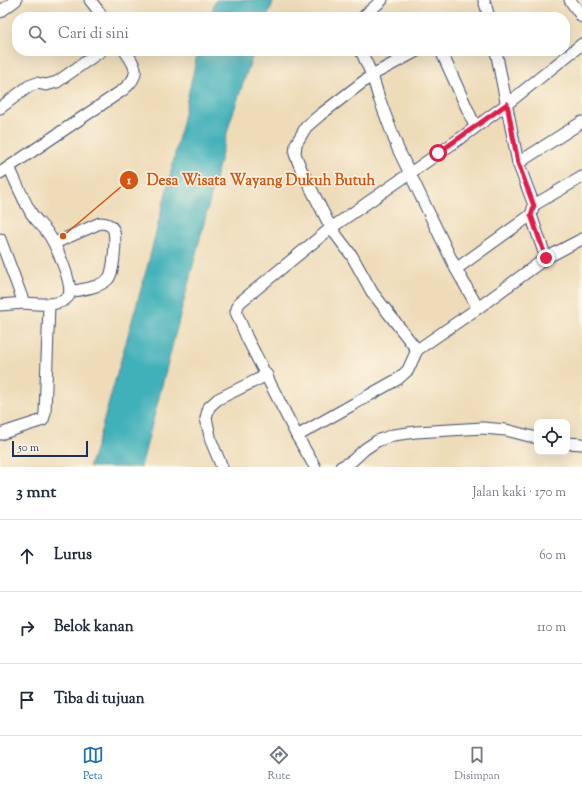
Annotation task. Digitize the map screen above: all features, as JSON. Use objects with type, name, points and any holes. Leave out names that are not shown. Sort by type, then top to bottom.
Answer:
[{"type":"street","points":[[0,12],[16,0]]},
{"type":"street","points":[[90,0],[98,12]]},
{"type":"street","points":[[369,12],[382,0]]},
{"type":"street","points":[[570,0],[582,16]]},
{"type":"street","points":[[570,54],[582,44]]},
{"type":"street","points":[[0,108],[29,86],[36,83],[46,85],[57,82],[94,56]]},
{"type":"street","points":[[0,174],[123,90],[132,82],[136,72],[134,64],[128,56]]},
{"type":"street","points":[[363,56],[372,75],[398,149],[456,268],[478,308]]},
{"type":"street","points":[[408,56],[372,75],[306,127],[296,144],[295,154],[331,228],[352,256],[376,297],[417,350]]},
{"type":"street","points":[[443,56],[475,126]]},
{"type":"street","points":[[497,56],[518,163],[546,258]]},
{"type":"street","points":[[315,467],[297,436],[247,338],[236,312],[236,308],[245,298],[331,228],[507,104],[567,56]]},
{"type":"street","points":[[518,163],[582,122]]},
{"type":"street","points":[[0,305],[24,303],[49,305],[65,300],[69,296],[70,292],[65,268],[55,243],[31,213],[9,167]]},
{"type":"street","points":[[456,268],[532,210],[582,177]]},
{"type":"street","points":[[55,243],[100,223],[108,224],[116,234],[113,270],[110,278],[103,283],[70,292]]},
{"type":"street","points":[[0,239],[24,303]]},
{"type":"street","points":[[297,436],[398,379],[408,370],[417,350],[478,308],[546,258],[582,239]]},
{"type":"street","points":[[0,434],[43,420],[45,413],[49,305]]},
{"type":"street","points":[[222,467],[211,441],[206,418],[209,407],[218,399],[267,375]]},
{"type":"street","points":[[341,467],[352,461],[365,449],[377,441],[393,435],[416,432],[483,428],[506,430],[534,437]]},
{"type":"street","points":[[570,443],[582,444]]},
{"type":"water","points":[[216,0],[274,0],[269,12],[211,12]]},
{"type":"water","points":[[197,56],[252,56],[230,122],[141,467],[89,467],[98,441],[148,264],[168,185]]},
{"type":"place","name":"Desa Wisata Wayang Dukuh Butuh","points":[[63,236]]},
{"type":"route","points":[[438,153],[507,104],[518,163],[534,206],[531,215],[546,258]]}]
